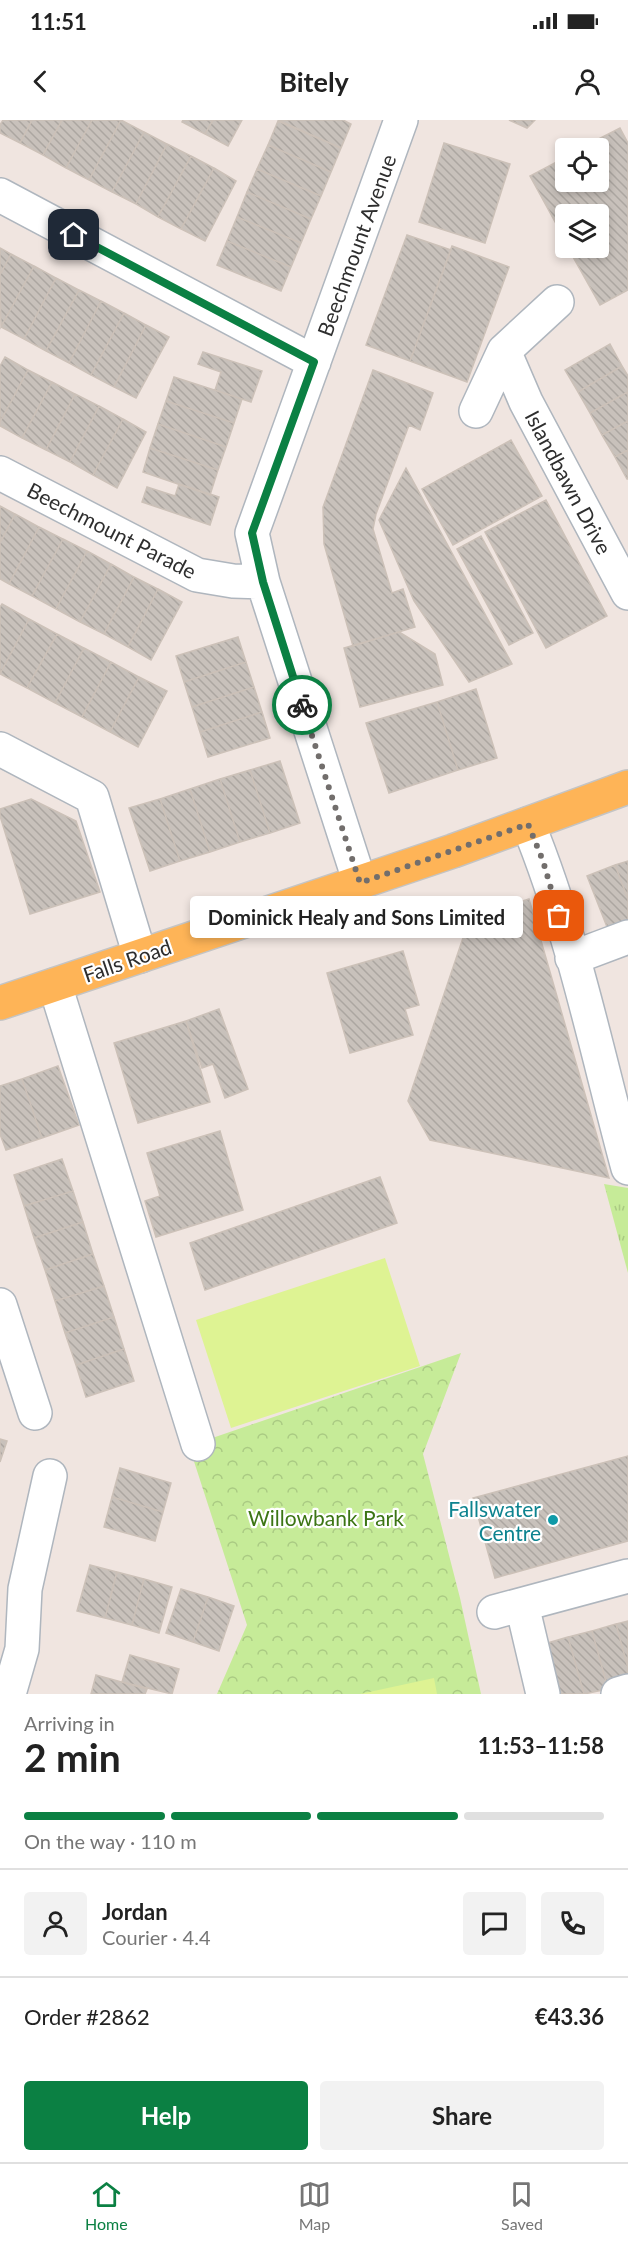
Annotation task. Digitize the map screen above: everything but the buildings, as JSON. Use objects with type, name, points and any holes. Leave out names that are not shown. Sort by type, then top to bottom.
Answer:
[{"type":"main road","name":"Falls Road","points":[[0,1003],[360,883],[628,787]]},
{"type":"street","name":"Beechmount Avenue","points":[[360,883],[263,582],[252,533],[400,120]]},
{"type":"street","points":[[0,195],[314,362]]},
{"type":"street","points":[[476,411],[504,351],[557,302]]},
{"type":"street","name":"Islandbawn Drive","points":[[504,351],[526,402],[628,593]]},
{"type":"street","name":"Beechmount Parade","points":[[0,472],[197,575],[233,581],[263,582]]},
{"type":"street","points":[[0,749],[92,797],[140,956]]},
{"type":"street","points":[[528,824],[543,861],[572,958],[628,1168]]},
{"type":"street","points":[[572,958],[628,937]]},
{"type":"street","points":[[55,985],[198,1444]]},
{"type":"street","points":[[0,1305],[35,1413]]},
{"type":"street","points":[[9,1694],[22,1649],[25,1589],[50,1476]]},
{"type":"street","points":[[543,1694],[508,1608],[628,1576]]},
{"type":"street","points":[[618,1694],[628,1691]]},
{"type":"green space","points":[[604,1184],[628,1188],[628,1273]]},
{"type":"green space","points":[[385,1258],[420,1366],[231,1428],[196,1320]]},
{"type":"green space","name":"Willowbank Park","points":[[461,1353],[423,1454],[460,1598],[481,1694],[217,1694],[247,1625],[189,1446]]},
{"type":"green space","points":[[434,1678],[437,1694],[360,1694]]},
{"type":"way so far","points":[[302,705],[360,883],[528,824],[543,861],[559,916]]},
{"type":"place","name":"Dominick Healy and Sons Limited","points":[[559,916]]},
{"type":"place","name":"Fallswater Centre","points":[[553,1520]]},
{"type":"route","points":[[74,235],[314,362],[252,533],[263,582],[302,705]]}]
